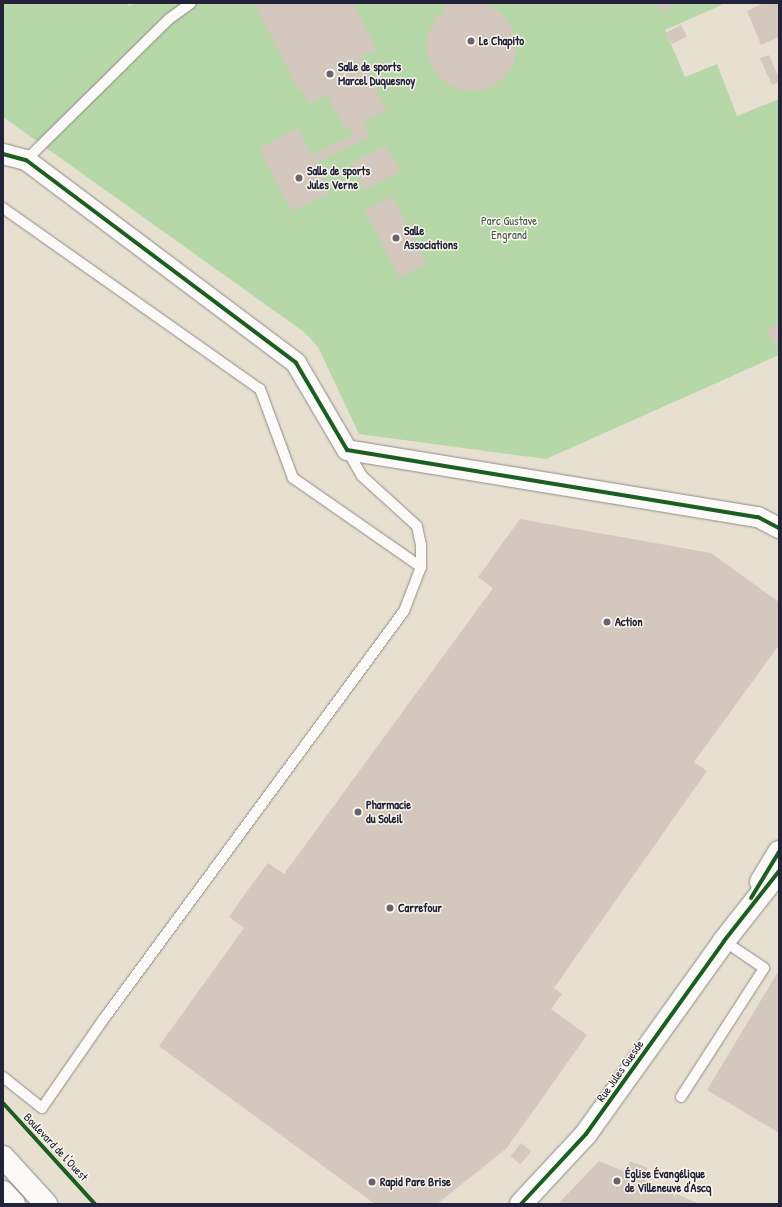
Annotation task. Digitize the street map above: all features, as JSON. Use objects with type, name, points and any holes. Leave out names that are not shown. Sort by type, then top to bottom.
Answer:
[{"type":"street","points":[[3,154],[26,160],[296,364],[347,450],[758,517],[779,528]]},
{"type":"street","name":"Rue Jules Guesde","points":[[724,941],[779,852]]},
{"type":"street","name":"Rue Jules Guesde","points":[[521,1204],[586,1134],[724,941],[779,871]]},
{"type":"street","points":[[3,1157],[46,1204]]},
{"type":"street","points":[[3,1192],[14,1204]]},
{"type":"lane","points":[[26,160],[169,19],[192,3]]},
{"type":"lane","points":[[3,208],[260,389],[293,478],[421,567]]},
{"type":"lane","points":[[3,1077],[42,1108],[103,1020],[404,611],[421,567],[417,526],[362,476],[347,450]]},
{"type":"lane","points":[[681,1097],[764,968],[724,941]]},
{"type":"green space","name":"Parc Gustave Engrand","points":[[3,3],[128,3],[129,6],[135,3],[726,3],[665,30],[685,77],[717,64],[737,116],[779,99],[779,355],[546,459],[359,434],[318,347],[304,332],[3,117]]},
{"type":"building","name":"Salle de sports Marcel Duquesnoy","points":[[254,3],[353,3],[377,49],[360,58],[387,110],[363,122],[370,136],[316,163],[330,192],[292,212],[259,148],[298,128],[312,155],[354,134],[351,128],[346,131],[327,95],[309,103],[302,90],[299,91]]},
{"type":"building","name":"Le Chapito","points":[[440,3],[487,4],[499,11],[509,22],[515,35],[516,49],[513,65],[504,77],[492,87],[477,91],[461,90],[447,84],[436,74],[429,62],[426,47],[428,33],[435,20],[445,10]]},
{"type":"building","points":[[656,3],[680,3],[660,12]]},
{"type":"building","points":[[764,3],[779,3],[779,37],[761,45],[747,11]]},
{"type":"building","points":[[681,25],[687,37],[672,44],[666,33]]},
{"type":"building","points":[[769,55],[779,78],[779,82],[772,85],[760,58]]},
{"type":"building","points":[[386,145],[400,171],[365,190],[351,164]]},
{"type":"building","name":"Salle Associations","points":[[392,196],[427,264],[399,278],[364,210]]},
{"type":"building","points":[[779,323],[779,341],[773,344],[767,329]]},
{"type":"building","points":[[520,519],[711,553],[779,602],[779,645],[694,762],[707,771],[554,988],[562,994],[551,1009],[587,1035],[507,1148],[437,1204],[375,1204],[159,1046],[244,928],[229,917],[247,891],[268,863],[284,874],[493,588],[478,577]]},
{"type":"building","points":[[779,970],[779,1133],[707,1090]]},
{"type":"building","points":[[521,1143],[531,1151],[520,1164],[510,1156]]},
{"type":"building","name":"Église Évangélique de Villeneuve d'Ascq","points":[[599,1161],[654,1184],[697,1203],[558,1204]]},
{"type":"building","points":[[630,1161],[648,1168],[645,1176],[627,1169]]},
{"type":"cycle path","points":[[3,154],[26,160],[296,363],[347,450],[758,517],[779,528]]},
{"type":"cycle path","points":[[751,898],[779,852]]},
{"type":"cycle path","points":[[521,1204],[586,1134],[724,941],[779,871]]},
{"type":"cycle path","name":"Boulevard de l'Ouest","points":[[3,1103],[95,1204]]},
{"type":"place","name":"Le Chapito","points":[[471,41]]},
{"type":"place","name":"Salle de sports Marcel Duquesnoy","points":[[330,74]]},
{"type":"place","name":"Salle de sports Jules Verne","points":[[299,178]]},
{"type":"place","name":"Salle Associations","points":[[396,238]]},
{"type":"place","name":"Action","points":[[607,622]]},
{"type":"place","name":"Pharmacie du Soleil","points":[[358,812]]},
{"type":"place","name":"Carrefour","points":[[390,908]]},
{"type":"place","name":"Église Évangélique de Villeneuve d'Ascq","points":[[617,1181]]},
{"type":"place","name":"Rapid Pare Brise","points":[[372,1182]]}]
